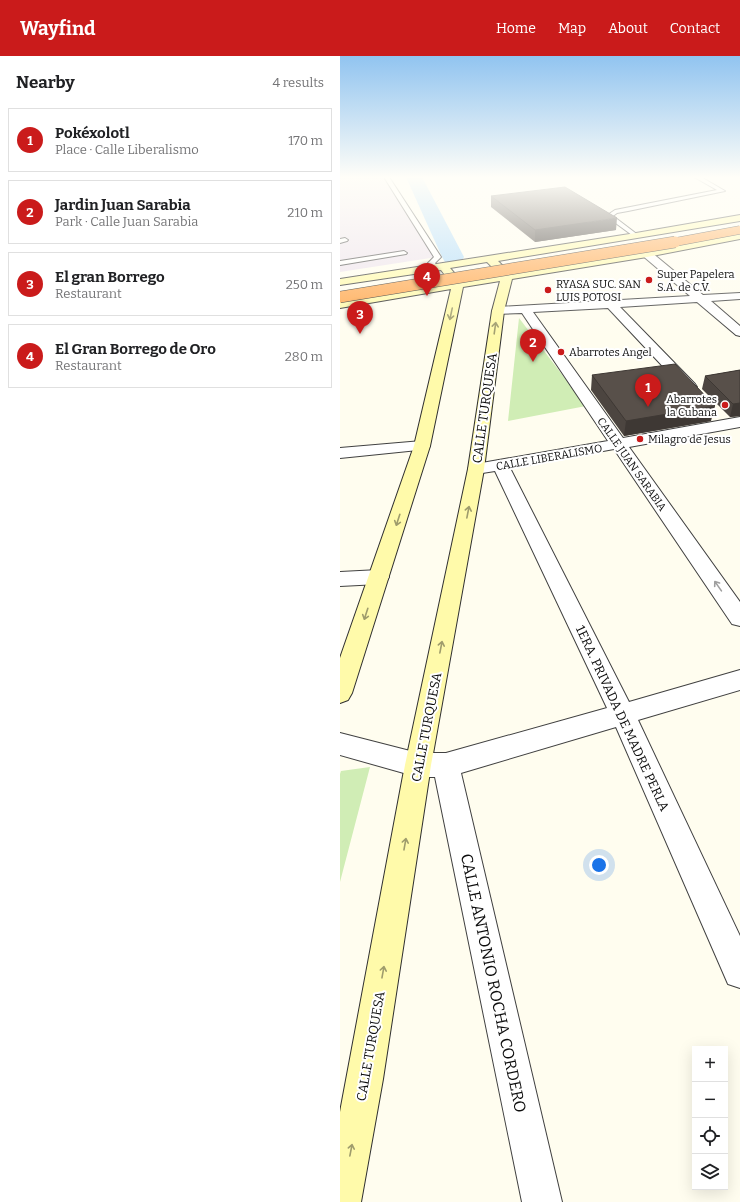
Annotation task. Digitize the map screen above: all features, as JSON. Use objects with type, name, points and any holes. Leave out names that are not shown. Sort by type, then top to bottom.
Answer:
[{"type":"highway","points":[[340,289],[698,230]]},
{"type":"highway","points":[[340,297],[654,246],[737,230]]},
{"type":"main road","points":[[340,281],[390,275],[668,230]]},
{"type":"main road","points":[[340,304],[648,254],[740,236]]},
{"type":"main road","points":[[541,251],[529,255],[526,260],[539,267],[563,268]]},
{"type":"main road","points":[[490,259],[507,276]]},
{"type":"main road","points":[[437,267],[458,284]]},
{"type":"main road","points":[[390,275],[409,275],[420,280],[421,283],[419,287],[404,294]]},
{"type":"main road","name":"CALLE TURQUESA","points":[[341,1202],[365,1079],[432,765],[488,467],[498,311],[507,276]]},
{"type":"main road","points":[[340,693],[422,446],[458,284]]},
{"type":"street","points":[[648,254],[702,298],[740,332]]},
{"type":"street","points":[[498,311],[740,296]]},
{"type":"street","points":[[611,304],[698,396]]},
{"type":"street","name":"CALLE JUAN SARABIA","points":[[525,309],[740,618]]},
{"type":"street","name":"CALLE LIBERALISMO","points":[[488,467],[729,424]]},
{"type":"street","points":[[340,453],[422,446]]},
{"type":"street","name":"1ERA. PRIVADA DE MADRE PERLA","points":[[488,467],[622,713],[740,972]]},
{"type":"street","points":[[340,579],[379,577]]},
{"type":"street","points":[[340,744],[432,765],[740,680]]},
{"type":"street","name":"CALLE ANTONIO ROCHA CORDERO","points":[[432,765],[542,1202]]},
{"type":"lane","points":[[421,230],[438,257],[431,263],[437,267]]},
{"type":"lane","points":[[629,230],[636,236]]},
{"type":"lane","points":[[340,263],[404,254]]},
{"type":"lane","points":[[340,281],[437,267]]},
{"type":"shaded area","points":[[340,230],[419,230],[437,257],[340,272]]},
{"type":"green space","points":[[519,318],[586,406],[508,421]]},
{"type":"green space","points":[[370,767],[340,882],[340,774],[341,771]]},
{"type":"building","points":[[675,364],[715,406],[626,421],[592,375]]},
{"type":"building","points":[[740,370],[740,403],[733,404],[705,376]]},
{"type":"waterway","points":[[440,230],[453,257]]},
{"type":"place","name":"Super Papelera S.A. de C.V.","points":[[649,280]]},
{"type":"place","name":"RYASA SUC. SAN LUIS POTOSI","points":[[548,290]]},
{"type":"place","name":"El Gran Borrego de Oro","points":[[427,296]]},
{"type":"place","name":"El gran Borrego","points":[[360,334]]},
{"type":"place","name":"Abarrotes Angel","points":[[561,352]]},
{"type":"place","name":"Jardin Juan Sarabia","points":[[533,362]]},
{"type":"place","name":"Abarrotes la Cubana","points":[[725,405]]},
{"type":"place","name":"Pokéxolotl","points":[[648,407]]},
{"type":"place","name":"Milagro de Jesus","points":[[640,439]]}]
